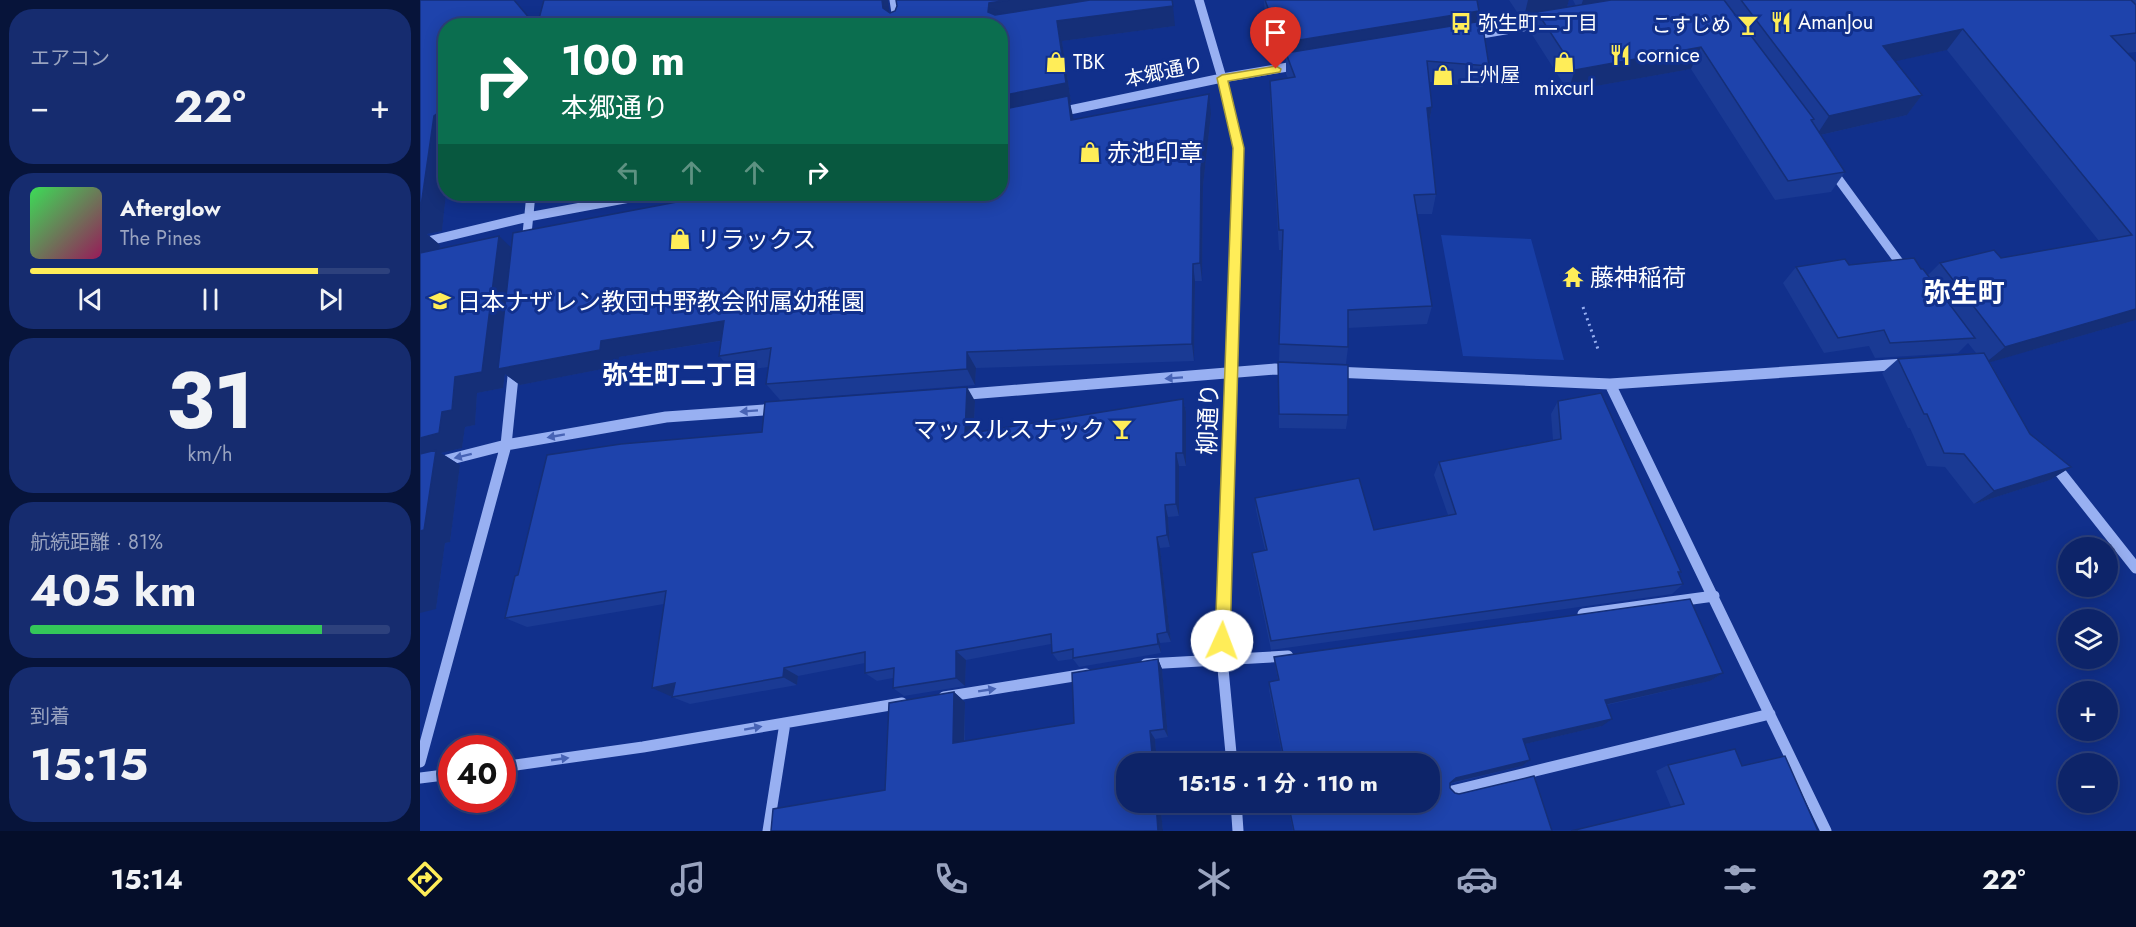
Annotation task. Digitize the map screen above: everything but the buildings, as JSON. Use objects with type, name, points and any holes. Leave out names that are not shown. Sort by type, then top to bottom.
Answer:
[{"type":"street","points":[[894,0],[897,18]]},
{"type":"street","name":"柳通り","points":[[1199,0],[1222,78],[1238,148],[1233,374],[1222,658],[1231,753]]},
{"type":"street","points":[[1460,38],[1552,22]]},
{"type":"street","name":"本郷通り","points":[[1046,115],[1222,78],[1310,63]]},
{"type":"street","points":[[1825,161],[1909,275]]},
{"type":"street","points":[[525,257],[530,201]]},
{"type":"street","points":[[420,243],[615,201]]},
{"type":"street","points":[[420,762],[506,445],[516,351]]},
{"type":"street","points":[[1323,371],[1610,384],[1913,364]]},
{"type":"street","points":[[950,395],[1275,369],[1299,370]]},
{"type":"street","points":[[1610,384],[1826,831]]},
{"type":"street","points":[[420,467],[506,445],[666,417],[784,408]]},
{"type":"street","points":[[2043,451],[2136,568]]},
{"type":"street","points":[[1574,615],[1714,596]]},
{"type":"street","points":[[1139,665],[1174,659],[1272,658],[1295,655]]},
{"type":"street","points":[[516,764],[643,747],[1103,671]]},
{"type":"street","points":[[1452,791],[1770,714]]},
{"type":"street","points":[[768,831],[785,723]]},
{"type":"street","points":[[420,778],[438,776]]},
{"type":"street","points":[[1237,813],[1238,831]]},
{"type":"path","points":[[1583,307],[1610,384]]},
{"type":"shaded area","points":[[1441,235],[1531,239],[1564,360],[1463,356]]},
{"type":"place","name":"AmanJou","points":[[1781,22]]},
{"type":"place","name":"弥生町二丁目","points":[[1461,23]]},
{"type":"place","name":"こすじめ","points":[[1748,25]]},
{"type":"place","name":"cornice","points":[[1620,55]]},
{"type":"place","name":"TBK","points":[[1056,62]]},
{"type":"place","name":"mixcurl","points":[[1564,62]]},
{"type":"place","name":"上州屋","points":[[1443,75]]},
{"type":"place","name":"赤池印章","points":[[1090,152]]},
{"type":"place","name":"リラックス","points":[[680,239]]},
{"type":"place","name":"藤神稲荷","points":[[1573,277]]},
{"type":"place","name":"日本ナザレン教団中野教会附属幼稚園","points":[[440,301]]},
{"type":"place","name":"マッスルスナック","points":[[1122,429]]},
{"type":"district","name":"弥生町","points":[[1964,292]]},
{"type":"district","name":"弥生町二丁目","points":[[680,375]]},
{"type":"route","points":[[1222,641],[1233,374],[1238,175],[1238,148],[1222,78],[1276,69]]}]
